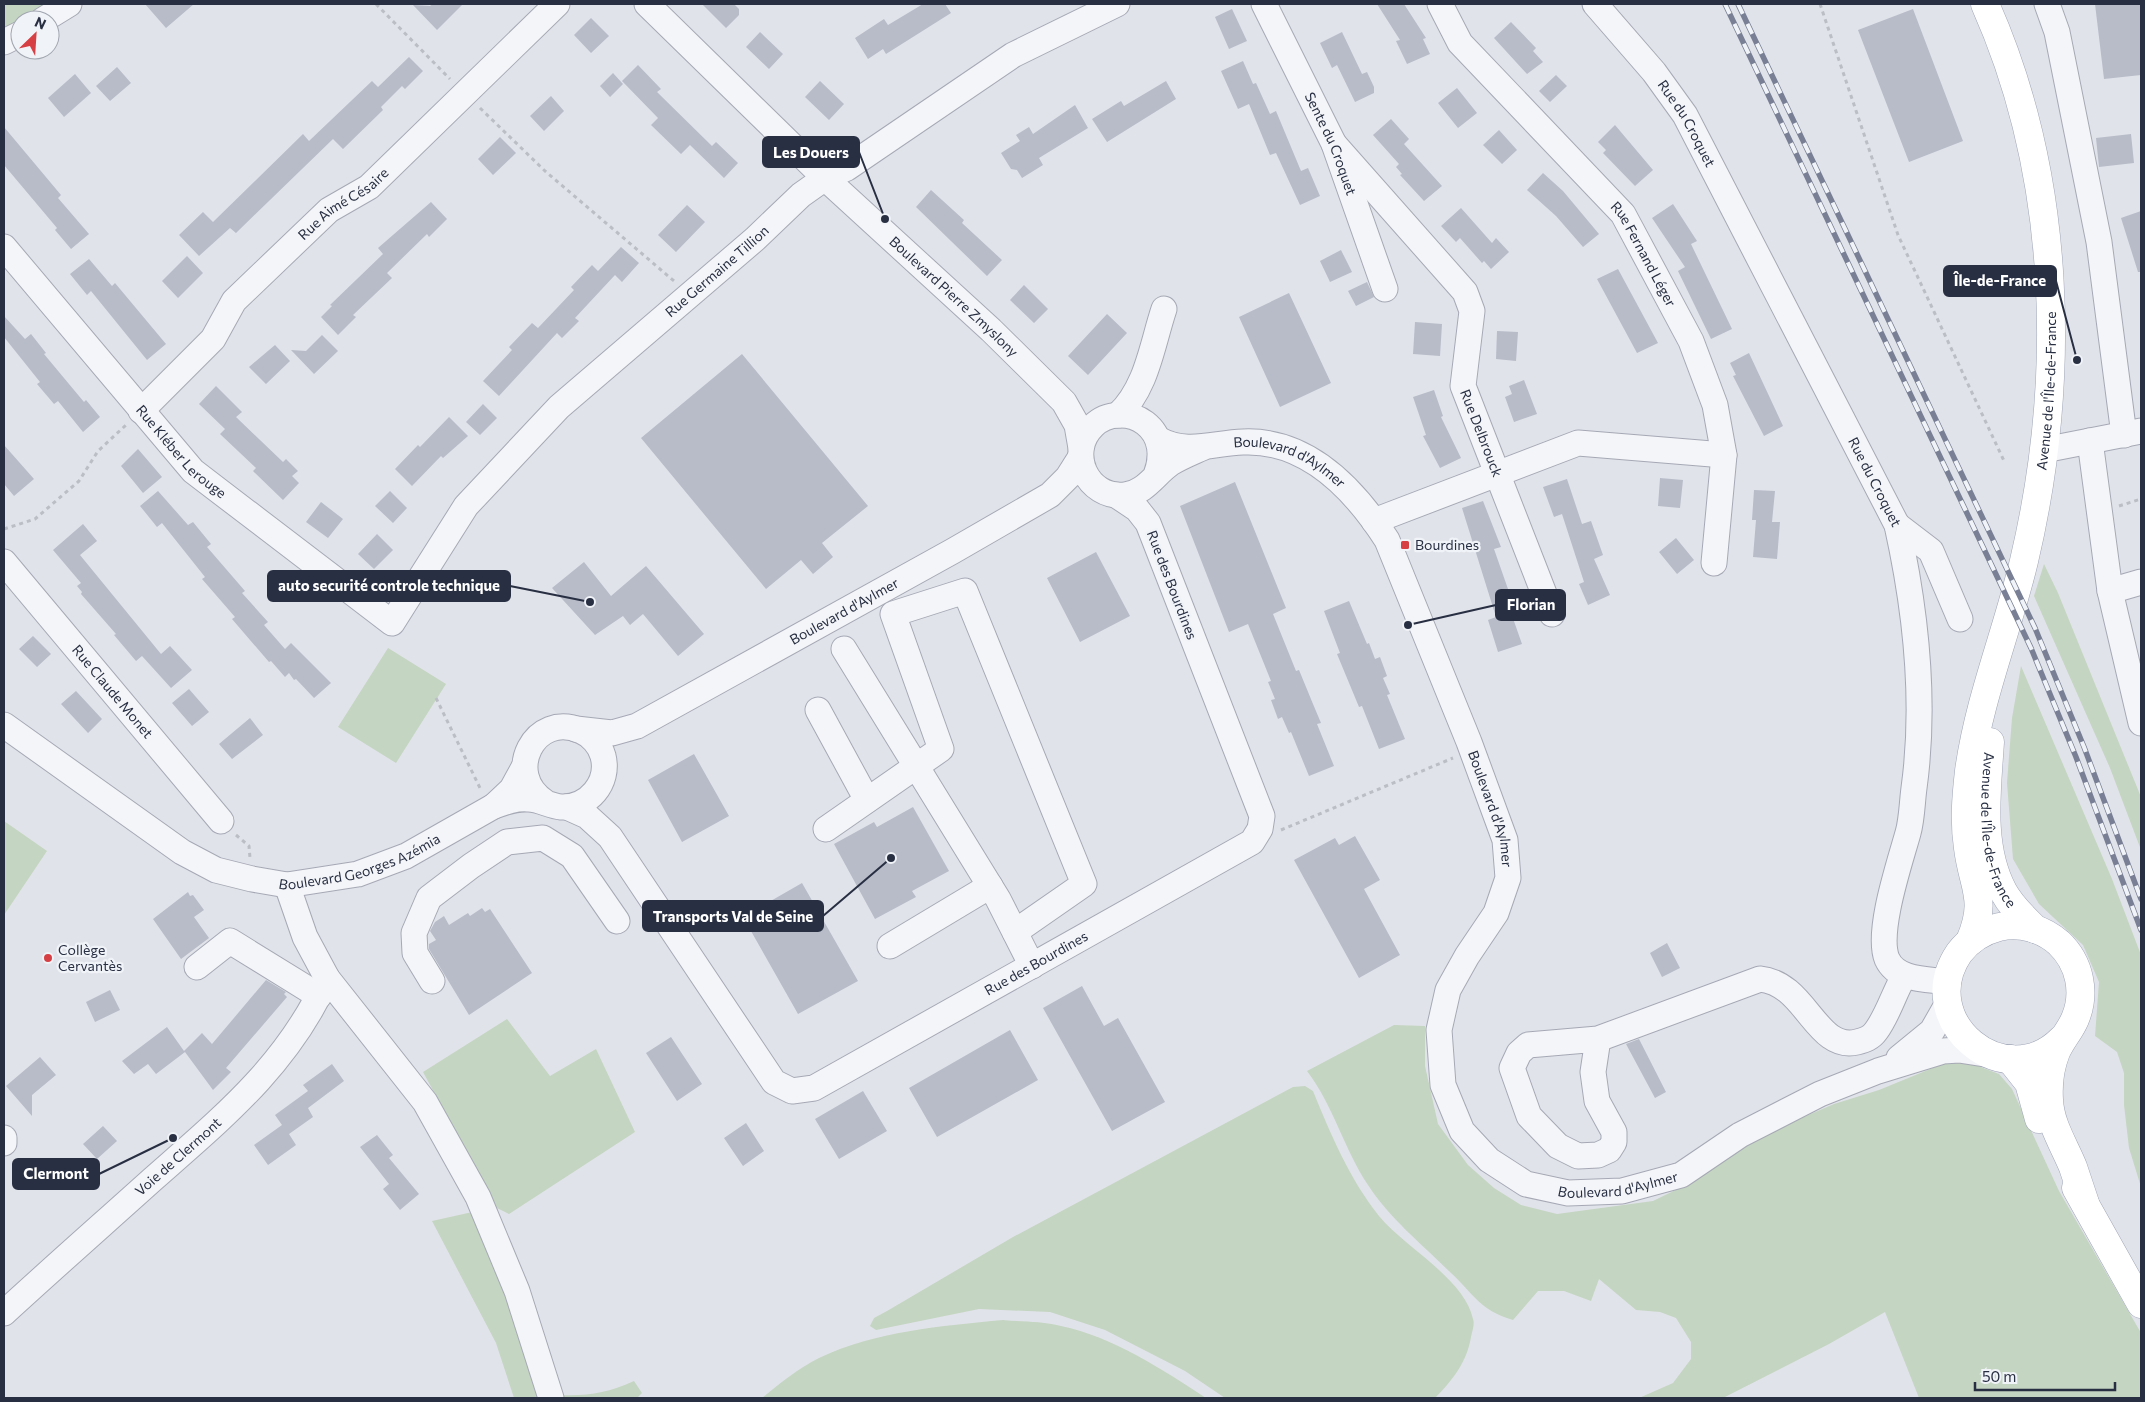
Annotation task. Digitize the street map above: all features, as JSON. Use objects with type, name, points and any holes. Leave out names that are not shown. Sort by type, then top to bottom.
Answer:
[{"type":"main road","name":"Avenue de l'Île-de-France","points":[[1970,941],[1979,922],[1981,904],[1968,851],[1966,801],[1978,715],[1997,660],[2032,525],[2044,450],[2050,346],[2050,271],[2044,204],[2028,133],[2002,42],[1985,4]]},
{"type":"main road","name":"Avenue de l'Île-de-France","points":[[1997,660],[1986,814],[1989,847],[1995,874],[2003,892],[2017,911],[2035,929]]},
{"type":"main road","points":[[2001,1057],[2036,1055],[2051,1048],[2071,1028],[2078,1010],[2080,982],[2074,964],[2064,948],[2050,936],[2035,929],[2020,926],[2003,926],[1988,931],[1970,941],[1955,959],[1948,993],[1952,1020],[1965,1038],[1977,1048],[2001,1057],[2029,1083],[2039,1121],[2048,1140],[2141,1304]]},
{"type":"main road","points":[[2062,1039],[2052,1063],[2049,1103],[2054,1123],[2073,1167],[2085,1203]]},
{"type":"street","name":"Rue Aimé Césaire","points":[[141,411],[213,339],[234,301],[330,210],[369,187],[557,4]]},
{"type":"street","name":"Boulevard Pierre Zmyslony","points":[[648,4],[824,178],[990,330],[1064,402],[1085,414],[1110,417]]},
{"type":"street","name":"Rue Germaine Tillion","points":[[392,623],[466,506],[560,407],[756,239],[802,194],[824,178],[847,168],[1013,55],[1117,4]]},
{"type":"street","name":"Sente du Croquet","points":[[1264,4],[1334,144],[1385,289]]},
{"type":"street","name":"Rue Fernand Léger","points":[[1440,4],[1460,43],[1623,214],[1691,341],[1715,405],[1724,455],[1714,563]]},
{"type":"street","name":"Rue du Croquet","points":[[1595,4],[1654,72],[1685,115],[1897,525],[1908,575],[1916,650],[1921,734],[1908,830],[1897,869],[1884,938],[1887,958],[1893,968],[1904,976]]},
{"type":"street","points":[[2044,450],[2132,433],[2099,242],[2057,32],[2047,4]]},
{"type":"street","name":"Rue Delbrouck","points":[[1334,144],[1465,292],[1472,312],[1462,386],[1552,614]]},
{"type":"street","name":"Rue Kléber Lerouge","points":[[4,247],[193,471],[392,623]]},
{"type":"street","points":[[1143,379],[1142,407],[1161,457],[1154,478],[1135,493],[1107,492],[1086,476],[1080,453],[1088,431],[1131,402],[1143,379],[1164,309]]},
{"type":"street","name":"Boulevard Pierre Zmyslony","points":[[1064,402],[1077,425],[1080,453]]},
{"type":"street","points":[[1110,417],[1130,416],[1152,432]]},
{"type":"street","name":"Boulevard d'Aylmer","points":[[1152,432],[1184,448],[1202,448],[1244,442],[1283,447],[1325,469],[1343,483],[1374,521],[1396,561],[1472,750],[1505,840],[1508,878],[1496,913],[1467,956],[1448,990],[1439,1030],[1443,1085],[1462,1131],[1489,1160],[1526,1184],[1534,1186],[1568,1193],[1622,1191],[1681,1175],[1740,1135],[1820,1094],[1878,1071],[1943,1051],[1958,1050],[2001,1057]]},
{"type":"street","points":[[2090,441],[2110,591],[2141,723]]},
{"type":"street","points":[[1374,521],[1578,443],[1724,455]]},
{"type":"street","name":"Boulevard d'Aylmer","points":[[1154,478],[1182,456],[1202,448]]},
{"type":"street","name":"Boulevard d'Aylmer","points":[[576,729],[612,733],[637,726],[877,594],[1050,495],[1068,477],[1080,453]]},
{"type":"street","name":"Rue des Bourdines","points":[[556,804],[587,816],[610,837],[774,1082],[792,1091],[814,1088],[1252,842],[1260,829],[1262,816],[1148,523],[1147,499],[1154,478]]},
{"type":"street","name":"Boulevard d'Aylmer","points":[[1050,495],[1074,489],[1107,492]]},
{"type":"street","name":"Rue des Bourdines","points":[[1107,492],[1136,509],[1148,523]]},
{"type":"street","points":[[1897,525],[1931,551],[1960,619]]},
{"type":"street","name":"Rue Claude Monet","points":[[4,562],[221,821]]},
{"type":"street","points":[[2110,591],[2141,582]]},
{"type":"street","points":[[893,614],[965,591],[1084,884],[1015,932]]},
{"type":"street","points":[[826,828],[941,749],[893,614],[882,605],[877,594]]},
{"type":"street","points":[[844,649],[990,886],[1032,966]]},
{"type":"street","points":[[818,710],[867,800]]},
{"type":"street","name":"Boulevard Georges Azémia","points":[[4,725],[182,852],[216,870],[287,885],[358,874],[406,856],[492,807],[512,789],[524,768]]},
{"type":"street","name":"Boulevard d'Aylmer","points":[[603,776],[619,744],[637,726]]},
{"type":"street","points":[[559,727],[576,729],[584,732],[597,744],[603,756],[603,776],[587,800],[556,804],[529,787],[524,768],[530,746],[542,733],[559,727]]},
{"type":"street","name":"Rue des Bourdines","points":[[603,776],[602,809],[610,837]]},
{"type":"street","name":"Boulevard Georges Azémia","points":[[492,807],[518,799],[556,804]]},
{"type":"street","points":[[432,982],[415,953],[414,933],[429,898],[506,842],[543,838],[572,856],[617,922]]},
{"type":"street","points":[[287,885],[323,987],[425,1102],[478,1197],[517,1291],[551,1398]]},
{"type":"street","points":[[890,946],[990,886]]},
{"type":"street","points":[[197,967],[230,941],[323,987]]},
{"type":"street","points":[[1598,1038],[1592,1072],[1596,1101],[1614,1132],[1614,1142],[1609,1150],[1598,1155],[1578,1156],[1558,1146],[1529,1116],[1512,1068],[1519,1053],[1528,1045],[1598,1038],[1760,979],[1774,980],[1788,989],[1832,1039],[1846,1044],[1868,1039],[1876,1031],[1904,976],[1948,993]]},
{"type":"street","name":"Voie de Clermont","points":[[4,1313],[218,1123],[262,1079],[292,1038],[323,987]]},
{"type":"street","name":"Boulevard d'Aylmer","points":[[1878,1071],[1908,1052],[1928,1035],[1938,1023],[1948,993]]},
{"type":"street","points":[[4,1138],[4,1143]]},
{"type":"path","points":[[376,4],[545,171],[690,295]]},
{"type":"path","points":[[1820,4],[1898,235],[2005,463]]},
{"type":"path","points":[[4,529],[36,519],[79,481],[98,451],[141,411]]},
{"type":"path","points":[[436,698],[492,807]]},
{"type":"path","points":[[1252,842],[1472,750]]},
{"type":"path","points":[[221,821],[249,846],[252,879]]},
{"type":"green space","points":[[4,4],[57,4],[46,10],[10,10],[10,31],[4,34]]},
{"type":"green space","points":[[2044,564],[2058,593],[2141,797],[2141,850],[2110,768],[2034,596]]},
{"type":"green space","points":[[388,648],[446,684],[396,763],[338,727]]},
{"type":"green space","points":[[2021,666],[2112,879],[2141,955],[2141,1187],[2129,1148],[2124,1105],[2124,1073],[2117,1052],[2095,1036],[2099,982],[2083,945],[2039,904],[2013,859],[2007,783],[2012,718]]},
{"type":"green space","points":[[4,821],[47,851],[4,915]]},
{"type":"green space","points":[[507,1019],[550,1076],[596,1049],[635,1132],[509,1214],[497,1208],[423,1072]]},
{"type":"green space","points":[[1394,1025],[1425,1026],[1425,1066],[1438,1124],[1468,1165],[1494,1188],[1521,1205],[1557,1214],[1653,1201],[1692,1182],[1755,1138],[1834,1104],[1879,1090],[1957,1058],[1999,1074],[2012,1089],[2059,1191],[2141,1333],[2141,1398],[1919,1398],[1885,1312],[1829,1344],[1723,1398],[1639,1398],[1673,1383],[1691,1359],[1691,1342],[1676,1318],[1660,1312],[1636,1310],[1599,1279],[1591,1301],[1564,1291],[1538,1291],[1513,1320],[1492,1312],[1478,1301],[1396,1220],[1368,1185],[1352,1157],[1324,1098],[1307,1071]]},
{"type":"green space","points":[[1305,1086],[1313,1091],[1334,1140],[1368,1202],[1390,1228],[1446,1277],[1467,1304],[1474,1323],[1466,1355],[1453,1378],[1435,1398],[1225,1398],[1185,1371],[1105,1330],[1050,1312],[979,1309],[876,1330],[870,1326],[874,1318],[1013,1237],[1293,1087]]},
{"type":"green space","points":[[477,1211],[519,1334],[537,1398],[514,1398],[496,1343],[432,1221]]},
{"type":"green space","points":[[1003,1320],[1054,1324],[1099,1338],[1154,1365],[1206,1398],[762,1398],[789,1376],[819,1358],[841,1349],[909,1331]]},
{"type":"green space","points":[[634,1381],[642,1393],[637,1398],[560,1398],[560,1395],[580,1395],[606,1391]]},
{"type":"building","points":[[145,4],[194,4],[166,28]]},
{"type":"building","points":[[433,4],[463,4],[437,30],[413,5],[430,6]]},
{"type":"building","points":[[702,4],[734,4],[739,9],[739,15],[726,28]]},
{"type":"building","points":[[923,4],[945,4],[951,13],[886,54],[883,49],[868,59],[855,38],[884,19],[888,25]]},
{"type":"building","points":[[1377,4],[1404,4],[1426,38],[1423,39],[1430,54],[1407,64],[1396,41],[1400,40]]},
{"type":"building","points":[[2095,4],[2141,4],[2141,75],[2104,79]]},
{"type":"building","points":[[1232,9],[1247,41],[1229,49],[1215,17]]},
{"type":"building","points":[[1913,9],[1963,141],[1909,162],[1858,30]]},
{"type":"building","points":[[591,18],[609,36],[591,53],[574,35]]},
{"type":"building","points":[[1511,22],[1536,48],[1533,51],[1543,62],[1527,74],[1494,38]]},
{"type":"building","points":[[760,32],[783,54],[769,69],[746,47]]},
{"type":"building","points":[[1342,32],[1362,74],[1367,72],[1374,87],[1374,93],[1355,102],[1337,65],[1332,68],[1320,43]]},
{"type":"building","points":[[409,57],[423,71],[405,89],[402,86],[381,107],[383,110],[343,149],[333,139],[236,233],[230,228],[199,256],[179,235],[203,212],[213,222],[303,134],[309,141],[372,81],[378,87]]},
{"type":"building","points":[[1243,61],[1253,84],[1256,83],[1270,114],[1276,111],[1301,171],[1308,168],[1320,196],[1300,205],[1276,153],[1270,155],[1249,104],[1238,109],[1221,71]]},
{"type":"building","points":[[638,65],[661,89],[657,92],[712,146],[716,142],[738,163],[724,178],[690,145],[681,154],[651,125],[658,118],[622,81]]},
{"type":"building","points":[[117,67],[131,83],[110,101],[96,86]]},
{"type":"building","points":[[613,73],[623,84],[610,97],[600,86]]},
{"type":"building","points":[[75,74],[91,93],[64,117],[48,98]]},
{"type":"building","points":[[1556,75],[1567,86],[1550,102],[1539,91]]},
{"type":"building","points":[[820,81],[844,104],[829,120],[805,97]]},
{"type":"building","points":[[1166,81],[1176,99],[1107,142],[1092,119],[1121,101],[1124,106]]},
{"type":"building","points":[[1457,88],[1477,113],[1458,128],[1438,103]]},
{"type":"building","points":[[551,96],[564,111],[544,131],[530,116]]},
{"type":"building","points":[[1075,105],[1088,128],[1039,158],[1043,165],[1022,178],[1017,170],[1011,169],[1001,153],[1020,141],[1016,135],[1029,127],[1033,134]]},
{"type":"building","points":[[1391,119],[1409,139],[1404,144],[1442,186],[1424,201],[1400,175],[1402,174],[1396,167],[1399,164],[1373,135]]},
{"type":"building","points":[[1615,125],[1653,170],[1635,186],[1603,153],[1606,150],[1598,142]]},
{"type":"building","points":[[4,127],[61,195],[58,198],[89,234],[71,249],[55,230],[57,228],[4,165]]},
{"type":"building","points":[[1499,130],[1517,150],[1502,164],[1483,145]]},
{"type":"building","points":[[2131,134],[2134,163],[2099,167],[2096,138]]},
{"type":"building","points":[[500,137],[516,153],[493,175],[478,159]]},
{"type":"building","points":[[1543,173],[1563,191],[1599,234],[1583,247],[1556,216],[1527,190]]},
{"type":"building","points":[[931,190],[964,220],[962,223],[1002,260],[987,276],[916,207]]},
{"type":"building","points":[[431,202],[447,219],[429,237],[427,234],[387,273],[392,278],[353,315],[356,317],[338,335],[321,317],[332,306],[330,305],[383,254],[378,248]]},
{"type":"building","points":[[1673,204],[1697,241],[1691,244],[1732,329],[1711,339],[1678,271],[1685,267],[1652,218]]},
{"type":"building","points":[[687,205],[705,222],[676,252],[658,235]]},
{"type":"building","points":[[1461,208],[1492,243],[1496,238],[1509,252],[1491,269],[1484,261],[1482,263],[1460,238],[1456,242],[1441,226]]},
{"type":"building","points":[[2141,211],[2141,272],[2138,272],[2121,218]]},
{"type":"building","points":[[621,247],[639,263],[622,282],[615,275],[575,318],[579,321],[562,338],[557,333],[499,396],[483,381],[512,350],[509,347],[532,323],[538,328],[574,290],[571,287],[592,265],[598,271]]},
{"type":"building","points":[[1341,250],[1352,272],[1330,282],[1320,261]]},
{"type":"building","points":[[187,256],[203,273],[178,298],[162,281]]},
{"type":"building","points":[[89,259],[112,286],[115,283],[166,344],[147,360],[91,291],[87,295],[70,274]]},
{"type":"building","points":[[1618,269],[1658,343],[1637,353],[1597,279]]},
{"type":"building","points":[[1367,282],[1374,297],[1356,306],[1348,291]]},
{"type":"building","points":[[1024,285],[1048,309],[1034,323],[1010,300]]},
{"type":"building","points":[[1289,293],[1331,383],[1280,407],[1239,317]]},
{"type":"building","points":[[1107,314],[1127,333],[1088,375],[1068,356]]},
{"type":"building","points":[[4,316],[25,339],[31,334],[46,353],[44,354],[84,402],[86,400],[100,417],[83,432],[58,401],[54,404],[37,384],[40,382],[4,337]]},
{"type":"building","points":[[1415,322],[1442,324],[1440,356],[1413,354]]},
{"type":"building","points":[[1497,331],[1518,332],[1516,361],[1496,359]]},
{"type":"building","points":[[322,335],[338,351],[314,374],[291,350],[306,351]]},
{"type":"building","points":[[275,345],[290,361],[266,384],[249,367]]},
{"type":"building","points":[[1749,353],[1783,426],[1764,436],[1733,376],[1736,375],[1730,363]]},
{"type":"building","points":[[742,354],[868,506],[822,543],[833,557],[813,574],[801,560],[766,589],[641,438]]},
{"type":"building","points":[[1524,380],[1537,414],[1514,422],[1505,397],[1512,394],[1509,386]]},
{"type":"building","points":[[216,386],[242,412],[236,417],[283,462],[286,459],[298,471],[292,476],[299,483],[283,500],[253,471],[256,468],[220,434],[225,429],[199,404]]},
{"type":"building","points":[[1434,390],[1443,416],[1441,417],[1461,458],[1440,468],[1423,436],[1426,435],[1413,397]]},
{"type":"building","points":[[483,404],[497,418],[480,435],[466,422]]},
{"type":"building","points":[[449,417],[468,436],[443,458],[441,456],[412,486],[395,469]]},
{"type":"building","points":[[4,445],[34,479],[14,496],[4,484]]},
{"type":"building","points":[[138,449],[162,477],[143,493],[121,466]]},
{"type":"building","points":[[1660,478],[1683,480],[1680,508],[1658,506]]},
{"type":"building","points":[[1567,479],[1582,524],[1591,521],[1603,555],[1594,559],[1610,595],[1588,605],[1579,584],[1584,582],[1562,514],[1554,517],[1543,487]]},
{"type":"building","points":[[1235,482],[1286,608],[1273,614],[1296,671],[1299,670],[1321,723],[1317,724],[1334,766],[1309,776],[1291,732],[1289,733],[1282,717],[1278,719],[1271,700],[1275,699],[1268,682],[1271,681],[1248,624],[1229,632],[1180,506]]},
{"type":"building","points":[[1754,490],[1775,491],[1772,522],[1780,522],[1777,559],[1753,557],[1756,520],[1752,520]]},
{"type":"building","points":[[158,491],[188,525],[193,522],[211,544],[207,547],[245,591],[242,593],[268,622],[264,625],[285,649],[291,643],[331,683],[314,698],[289,673],[285,677],[271,661],[269,662],[232,619],[235,617],[202,579],[205,577],[162,523],[157,527],[140,506]]},
{"type":"building","points":[[390,491],[407,508],[393,523],[375,506]]},
{"type":"building","points":[[1483,501],[1501,547],[1494,549],[1508,589],[1503,590],[1522,644],[1498,652],[1488,620],[1496,617],[1462,508]]},
{"type":"building","points":[[321,502],[343,519],[328,538],[306,522]]},
{"type":"building","points":[[83,524],[97,541],[80,555],[161,654],[170,646],[192,670],[171,688],[142,656],[136,661],[114,635],[116,634],[81,594],[82,592],[77,586],[81,583],[53,550]]},
{"type":"building","points":[[377,534],[393,550],[374,569],[358,554]]},
{"type":"building","points":[[1676,538],[1694,560],[1677,574],[1659,552]]},
{"type":"building","points":[[1096,552],[1130,616],[1080,642],[1047,578]]},
{"type":"building","points":[[584,562],[611,596],[646,566],[704,634],[678,656],[643,614],[630,625],[623,616],[595,635],[552,588]]},
{"type":"building","points":[[1349,601],[1375,659],[1380,657],[1387,676],[1383,678],[1390,694],[1387,695],[1405,739],[1379,749],[1362,706],[1359,707],[1337,654],[1340,653],[1324,611]]},
{"type":"building","points":[[33,636],[51,654],[37,667],[19,649]]},
{"type":"building","points":[[189,689],[209,712],[192,726],[172,703]]},
{"type":"building","points":[[76,691],[102,719],[88,733],[61,704]]},
{"type":"building","points":[[250,718],[263,735],[232,759],[219,744]]},
{"type":"building","points":[[694,754],[729,816],[682,842],[648,780]]},
{"type":"building","points":[[913,807],[949,871],[912,891],[916,897],[875,919],[834,844],[874,822],[877,827]]},
{"type":"building","points":[[1355,836],[1380,880],[1364,889],[1400,955],[1359,978],[1294,860],[1335,838],[1339,845]]},
{"type":"building","points":[[802,883],[858,981],[798,1014],[743,917]]},
{"type":"building","points":[[188,892],[190,896],[193,895],[204,910],[194,917],[209,938],[181,959],[153,919]]},
{"type":"building","points":[[482,908],[485,912],[490,909],[532,973],[469,1015],[429,949],[429,944],[436,940],[430,931],[435,922],[444,916],[449,925],[468,913],[470,916]]},
{"type":"building","points":[[1667,943],[1680,968],[1662,977],[1650,953]]},
{"type":"building","points":[[266,980],[286,992],[284,994],[287,997],[226,1068],[231,1072],[213,1090],[185,1052],[156,1074],[148,1064],[134,1074],[122,1061],[167,1027],[184,1051],[202,1033],[212,1044]]},
{"type":"building","points":[[1082,986],[1104,1026],[1118,1018],[1165,1102],[1112,1131],[1043,1008]]},
{"type":"building","points":[[110,990],[120,1010],[95,1022],[86,1002]]},
{"type":"building","points":[[1010,1030],[1038,1080],[937,1137],[909,1088]]},
{"type":"building","points":[[671,1037],[702,1084],[677,1101],[646,1053]]},
{"type":"building","points":[[1639,1039],[1666,1092],[1655,1098],[1626,1044]]},
{"type":"building","points":[[40,1057],[56,1075],[32,1095],[32,1116],[6,1086]]},
{"type":"building","points":[[332,1064],[344,1081],[308,1108],[313,1117],[289,1134],[296,1145],[268,1165],[254,1145],[282,1125],[275,1115],[308,1091],[303,1085]]},
{"type":"building","points":[[863,1091],[887,1131],[839,1159],[815,1119]]},
{"type":"building","points":[[746,1123],[764,1151],[743,1166],[724,1138]]},
{"type":"building","points":[[103,1126],[117,1141],[97,1159],[83,1144]]},
{"type":"building","points":[[377,1135],[393,1155],[389,1158],[419,1194],[400,1210],[383,1189],[389,1184],[360,1147]]},
{"type":"railway","points":[[1725,4],[2031,648],[2076,757],[2141,930]]},
{"type":"railway","points":[[1738,4],[2035,628],[2084,747],[2141,899]]},
{"type":"place","name":"Les Douers","points":[[885,219]]},
{"type":"place","name":"Île-de-France","points":[[2077,360]]},
{"type":"place","name":"Bourdines","points":[[1405,545]]},
{"type":"place","name":"auto securité controle technique","points":[[590,602]]},
{"type":"place","name":"Florian","points":[[1408,625]]},
{"type":"place","name":"Transports Val de Seine","points":[[891,858]]},
{"type":"place","name":"Collège Cervantès","points":[[48,958]]},
{"type":"place","name":"Clermont","points":[[173,1138]]}]
